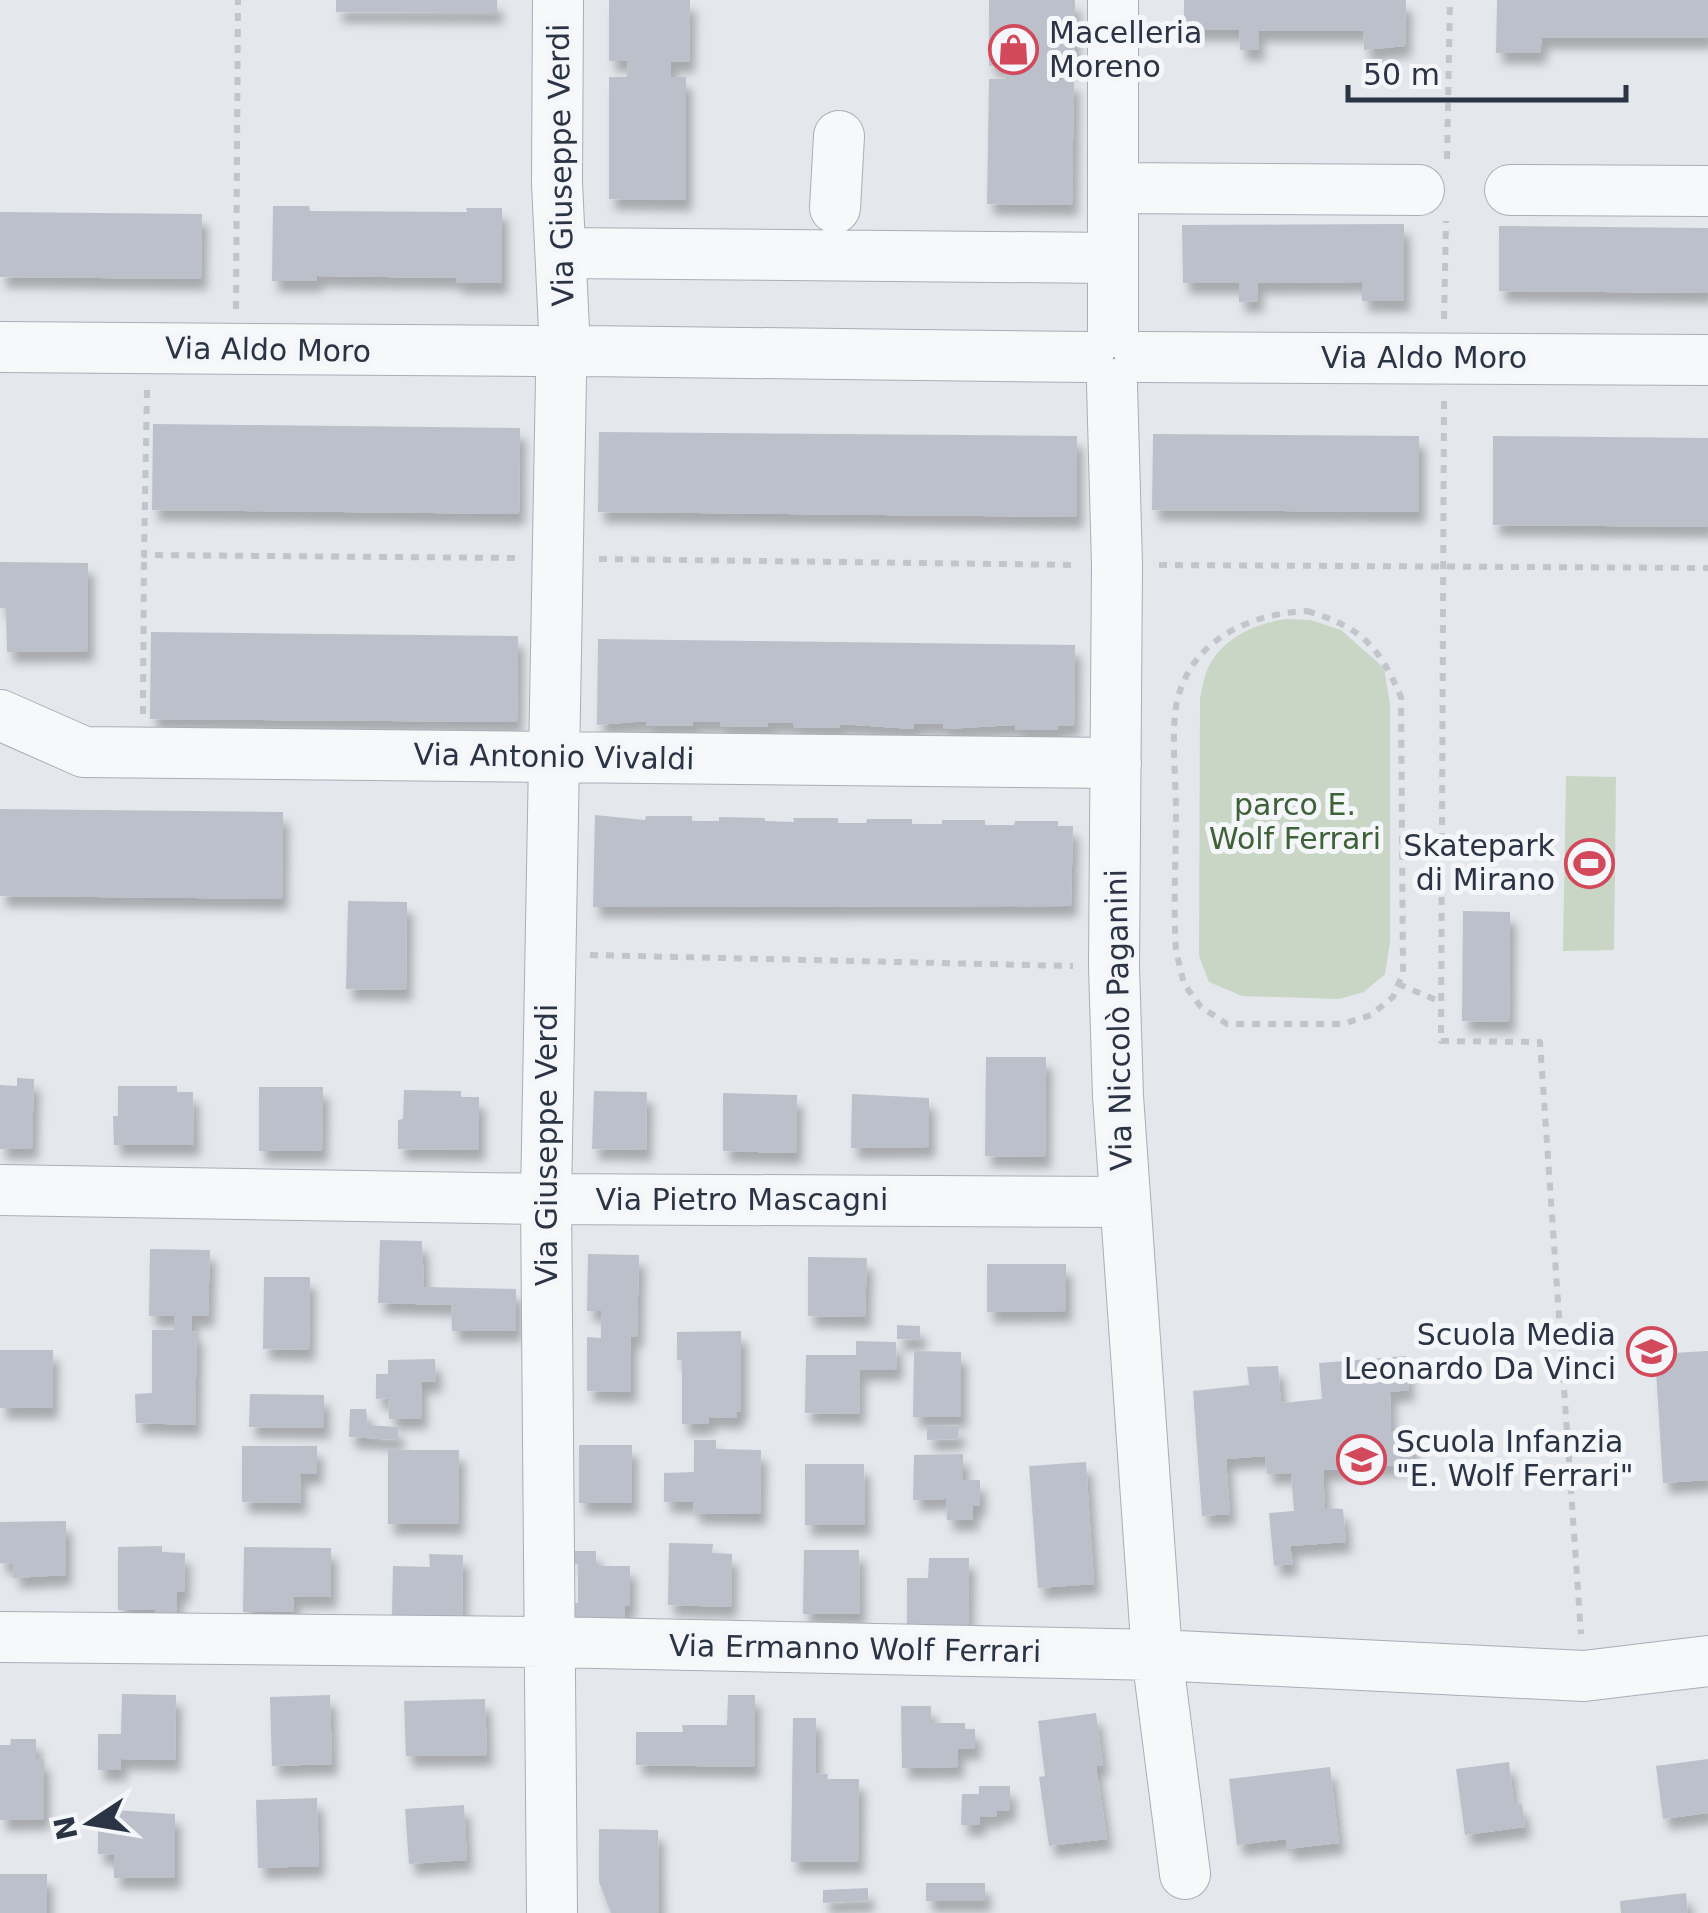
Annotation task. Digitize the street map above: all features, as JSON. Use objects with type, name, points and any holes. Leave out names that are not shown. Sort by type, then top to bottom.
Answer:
[{"type":"street","name":"Via Giuseppe Verdi","points":[[552,1913],[546,1199],[561,352],[562,252],[556,183],[558,0]]},
{"type":"street","name":"Via Niccolò Paganini","points":[[1113,0],[1114,966],[1124,1202],[1157,1655],[1185,1874]]},
{"type":"street","points":[[835,208],[838,136]]},
{"type":"street","points":[[1113,188],[1420,190]]},
{"type":"street","points":[[1510,190],[1708,191]]},
{"type":"street","points":[[562,252],[1114,258]]},
{"type":"street","name":"Via Aldo Moro","points":[[0,347],[1708,360]]},
{"type":"street","name":"Via Antonio Vivaldi","points":[[0,714],[84,752],[1116,763]]},
{"type":"street","name":"Via Pietro Mascagni","points":[[0,1190],[546,1199],[1124,1202]]},
{"type":"street","name":"Via Ermanno Wolf Ferrari","points":[[0,1638],[549,1642],[1157,1655],[1584,1676],[1708,1661]]},
{"type":"path","points":[[236,318],[238,0]]},
{"type":"path","points":[[1444,358],[1441,1041],[1540,1042],[1584,1676]]},
{"type":"path","points":[[142,752],[144,555]]},
{"type":"path","points":[[1116,565],[1708,568]]},
{"type":"path","points":[[1290,612],[1337,620],[1364,636],[1394,681],[1401,698],[1403,973],[1398,984],[1393,997],[1370,1015],[1343,1024],[1228,1024],[1200,1007],[1184,984],[1175,942],[1176,711],[1190,670],[1214,641],[1241,624],[1290,612]]},
{"type":"path","points":[[549,954],[1114,966]]},
{"type":"path","points":[[1398,984],[1442,1002]]},
{"type":"green space","name":"parco E. Wolf Ferrari","points":[[1286,619],[1311,620],[1341,630],[1384,668],[1390,703],[1390,942],[1385,974],[1364,992],[1339,999],[1242,996],[1209,982],[1199,956],[1200,699],[1204,679],[1214,657],[1231,640],[1252,628]]},
{"type":"green space","name":"Skatepark di Mirano","points":[[1566,776],[1616,777],[1614,950],[1563,951]]},
{"type":"building","points":[[336,0],[497,0],[497,13],[336,12]]},
{"type":"building","points":[[609,0],[690,0],[689,62],[671,62],[670,77],[686,77],[686,200],[609,199],[609,77],[627,77],[628,61],[609,61]]},
{"type":"building","points":[[989,0],[1075,0],[1074,67],[1057,67],[1057,80],[1074,80],[1072,205],[987,204],[989,79],[1006,79],[1006,66],[989,66]]},
{"type":"building","points":[[1184,0],[1406,0],[1405,46],[1364,50],[1363,31],[1258,31],[1259,50],[1240,50],[1239,30],[1184,30]]},
{"type":"building","points":[[1497,0],[1708,0],[1708,38],[1542,38],[1540,53],[1496,53]]},
{"type":"building","points":[[273,206],[309,206],[310,211],[467,212],[466,208],[502,208],[502,283],[456,283],[456,278],[317,276],[317,281],[272,281]]},
{"type":"building","points":[[0,212],[202,214],[201,279],[0,277]]},
{"type":"building","points":[[1404,224],[1404,301],[1362,301],[1362,282],[1257,283],[1258,301],[1239,302],[1239,283],[1183,283],[1182,225]]},
{"type":"building","points":[[1499,226],[1708,228],[1708,293],[1499,291]]},
{"type":"building","points":[[153,424],[520,428],[519,514],[152,510]]},
{"type":"building","points":[[599,432],[1077,436],[1077,517],[598,512]]},
{"type":"building","points":[[1153,434],[1419,436],[1419,512],[1152,510]]},
{"type":"building","points":[[1493,436],[1708,438],[1708,527],[1493,525]]},
{"type":"building","points":[[0,562],[88,563],[88,651],[7,652],[6,608],[0,608]]},
{"type":"building","points":[[151,632],[518,636],[517,722],[150,719]]},
{"type":"building","points":[[598,639],[1075,645],[1074,726],[1016,730],[1015,725],[944,729],[943,724],[914,724],[913,729],[840,724],[840,728],[793,727],[793,723],[720,726],[720,722],[646,726],[646,721],[597,725]]},
{"type":"building","points":[[0,809],[283,812],[282,899],[0,896]]},
{"type":"building","points":[[595,815],[645,820],[646,816],[692,816],[692,821],[719,821],[719,817],[794,822],[793,818],[838,818],[838,823],[912,819],[912,824],[985,820],[985,825],[1058,821],[1058,826],[1073,826],[1071,906],[593,907]]},
{"type":"building","points":[[348,901],[407,902],[406,990],[346,989]]},
{"type":"building","points":[[1463,911],[1510,912],[1509,1022],[1462,1021]]},
{"type":"building","points":[[986,1057],[1046,1057],[1045,1157],[985,1156]]},
{"type":"building","points":[[17,1078],[34,1079],[32,1148],[0,1149],[0,1085],[17,1086]]},
{"type":"building","points":[[118,1086],[177,1086],[177,1092],[193,1092],[194,1145],[114,1145]]},
{"type":"building","points":[[259,1087],[323,1087],[322,1151],[259,1151]]},
{"type":"building","points":[[404,1090],[461,1091],[461,1097],[479,1097],[479,1150],[398,1149]]},
{"type":"building","points":[[594,1091],[647,1092],[646,1150],[592,1149]]},
{"type":"building","points":[[723,1093],[797,1095],[796,1153],[723,1151]]},
{"type":"building","points":[[852,1094],[929,1098],[929,1147],[851,1148]]},
{"type":"building","points":[[380,1240],[422,1241],[424,1287],[516,1289],[516,1331],[452,1331],[451,1305],[378,1303]]},
{"type":"building","points":[[150,1249],[210,1250],[208,1316],[192,1316],[192,1331],[197,1332],[195,1425],[136,1423],[135,1394],[152,1393],[152,1330],[174,1330],[174,1316],[149,1316]]},
{"type":"building","points":[[588,1254],[639,1255],[637,1337],[631,1337],[631,1392],[587,1391],[587,1337],[601,1338],[601,1311],[587,1311]]},
{"type":"building","points":[[808,1257],[867,1258],[865,1317],[808,1316]]},
{"type":"building","points":[[987,1264],[1066,1264],[1066,1311],[987,1312]]},
{"type":"building","points":[[264,1277],[310,1277],[309,1350],[263,1349]]},
{"type":"building","points":[[897,1325],[920,1326],[920,1340],[897,1339]]},
{"type":"building","points":[[741,1331],[741,1412],[737,1411],[737,1418],[709,1417],[708,1424],[682,1424],[682,1360],[677,1360],[677,1332]]},
{"type":"building","points":[[856,1341],[896,1342],[897,1370],[860,1370],[859,1414],[805,1413],[806,1355],[856,1355]]},
{"type":"building","points":[[0,1350],[53,1350],[52,1408],[0,1408]]},
{"type":"building","points":[[914,1351],[961,1352],[961,1417],[913,1417]]},
{"type":"building","points":[[1708,1351],[1708,1480],[1663,1483],[1655,1354]]},
{"type":"building","points":[[1406,1356],[1409,1390],[1390,1392],[1391,1432],[1411,1430],[1413,1464],[1323,1470],[1325,1508],[1343,1509],[1346,1542],[1290,1546],[1293,1564],[1274,1566],[1269,1513],[1294,1511],[1291,1473],[1267,1474],[1265,1456],[1226,1459],[1230,1514],[1202,1516],[1193,1391],[1249,1385],[1247,1367],[1278,1366],[1281,1403],[1322,1399],[1319,1363]]},
{"type":"building","points":[[435,1359],[436,1382],[421,1382],[422,1418],[389,1419],[388,1398],[376,1399],[376,1374],[388,1374],[388,1360]]},
{"type":"building","points":[[250,1394],[324,1395],[324,1428],[249,1427]]},
{"type":"building","points":[[350,1409],[366,1409],[368,1425],[398,1427],[398,1440],[349,1437]]},
{"type":"building","points":[[927,1425],[959,1426],[958,1439],[927,1440]]},
{"type":"building","points":[[694,1440],[716,1440],[716,1449],[761,1450],[760,1514],[694,1513],[693,1502],[664,1502],[664,1473],[694,1472]]},
{"type":"building","points":[[579,1445],[632,1445],[632,1503],[579,1503]]},
{"type":"building","points":[[242,1446],[317,1446],[317,1474],[300,1474],[301,1503],[242,1502]]},
{"type":"building","points":[[388,1450],[459,1450],[458,1524],[388,1524]]},
{"type":"building","points":[[963,1454],[963,1480],[980,1480],[980,1506],[973,1506],[973,1520],[947,1520],[946,1499],[913,1500],[914,1455]]},
{"type":"building","points":[[1086,1462],[1094,1584],[1038,1588],[1029,1466]]},
{"type":"building","points":[[805,1464],[864,1464],[865,1525],[805,1525]]},
{"type":"building","points":[[66,1521],[66,1575],[13,1578],[14,1564],[0,1563],[0,1522]]},
{"type":"building","points":[[669,1543],[713,1544],[712,1553],[732,1554],[731,1607],[668,1605]]},
{"type":"building","points":[[162,1546],[162,1552],[185,1553],[184,1592],[177,1592],[177,1617],[155,1617],[155,1610],[118,1610],[118,1547]]},
{"type":"building","points":[[244,1547],[331,1548],[331,1597],[293,1597],[294,1612],[243,1612]]},
{"type":"building","points":[[804,1550],[859,1550],[860,1614],[803,1614]]},
{"type":"building","points":[[574,1551],[596,1551],[596,1566],[630,1566],[630,1606],[625,1606],[624,1628],[570,1632],[570,1603],[578,1603]]},
{"type":"building","points":[[429,1554],[463,1555],[462,1617],[392,1616],[393,1566],[430,1567]]},
{"type":"building","points":[[929,1558],[969,1558],[968,1628],[907,1628],[907,1578],[928,1578]]},
{"type":"building","points":[[122,1694],[176,1695],[175,1760],[121,1759],[121,1770],[98,1770],[98,1734],[121,1734]]},
{"type":"building","points":[[330,1695],[332,1764],[272,1766],[270,1697]]},
{"type":"building","points":[[728,1695],[755,1695],[754,1767],[636,1765],[636,1732],[683,1732],[682,1725],[727,1725]]},
{"type":"building","points":[[485,1699],[487,1755],[406,1756],[404,1701]]},
{"type":"building","points":[[901,1706],[931,1706],[931,1723],[965,1723],[965,1729],[975,1729],[975,1749],[958,1749],[958,1767],[902,1768]]},
{"type":"building","points":[[1096,1713],[1103,1765],[1096,1766],[1107,1839],[1049,1846],[1039,1777],[1045,1776],[1038,1721]]},
{"type":"building","points":[[793,1718],[816,1718],[816,1773],[828,1774],[827,1779],[859,1779],[858,1862],[791,1862]]},
{"type":"building","points":[[11,1739],[36,1739],[36,1759],[44,1759],[44,1819],[0,1820],[0,1745],[10,1745]]},
{"type":"building","points":[[1708,1759],[1708,1813],[1663,1819],[1656,1766]]},
{"type":"building","points":[[1509,1762],[1514,1805],[1522,1804],[1525,1827],[1465,1835],[1456,1769]]},
{"type":"building","points":[[1330,1767],[1339,1843],[1287,1849],[1286,1839],[1237,1845],[1229,1779]]},
{"type":"building","points":[[979,1786],[1010,1786],[1010,1811],[997,1811],[996,1817],[980,1816],[980,1825],[961,1825],[962,1794],[979,1794]]},
{"type":"building","points":[[317,1798],[319,1866],[258,1868],[256,1800]]},
{"type":"building","points":[[464,1805],[467,1860],[409,1864],[405,1809]]},
{"type":"building","points":[[114,1810],[175,1814],[175,1878],[114,1878],[114,1855],[98,1854],[98,1829],[114,1829]]},
{"type":"building","points":[[599,1829],[658,1830],[659,1913],[611,1913],[599,1882]]},
{"type":"building","points":[[0,1874],[47,1874],[47,1913],[0,1913]]},
{"type":"building","points":[[926,1883],[985,1883],[985,1901],[926,1901]]},
{"type":"building","points":[[868,1888],[868,1901],[823,1903],[823,1890]]},
{"type":"building","points":[[1686,1893],[1688,1913],[1621,1913],[1620,1901]]},
{"type":"place","name":"Macelleria Moreno","points":[[1014,50]]},
{"type":"place","name":"Skatepark di Mirano","points":[[1590,863]]},
{"type":"place","name":"Scuola Media Leonardo Da Vinci","points":[[1651,1352]]},
{"type":"place","name":"Scuola Infanzia \"E. Wolf Ferrari\"","points":[[1361,1459]]}]
